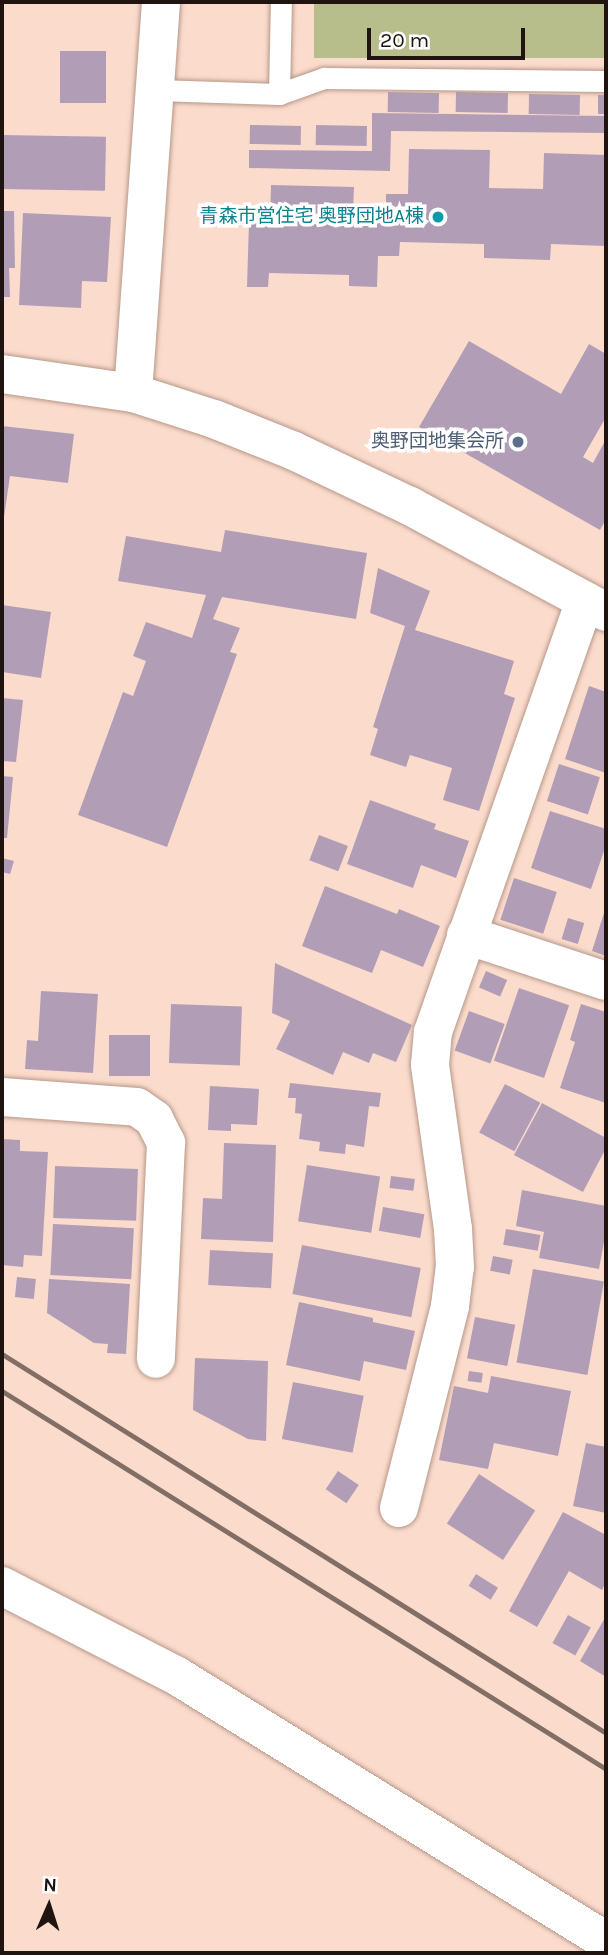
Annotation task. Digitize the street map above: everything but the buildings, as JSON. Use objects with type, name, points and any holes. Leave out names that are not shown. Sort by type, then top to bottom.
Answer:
[{"type":"street","points":[[133,393],[161,2]]},
{"type":"street","points":[[2,374],[133,393],[214,419],[294,451],[410,506],[596,606],[466,935],[433,1032],[430,1065],[453,1229],[455,1267],[450,1306],[399,1508]]},
{"type":"street","points":[[466,935],[606,981]]},
{"type":"street","points":[[2,1097],[137,1107],[154,1119],[166,1143],[156,1359]]},
{"type":"street","points":[[2,1586],[177,1676],[606,1941]]},
{"type":"lane","points":[[279,94],[281,2]]},
{"type":"lane","points":[[156,90],[279,94],[324,79],[606,81]]},
{"type":"green space","points":[[314,2],[606,2],[606,58],[314,58]]},
{"type":"railway","points":[[2,1354],[606,1733]]},
{"type":"railway","points":[[2,1391],[606,1769]]},
{"type":"place","name":"青森市営住宅 奥野団地A棟","points":[[438,217]]},
{"type":"place","name":"奥野団地集会所","points":[[518,442]]}]
